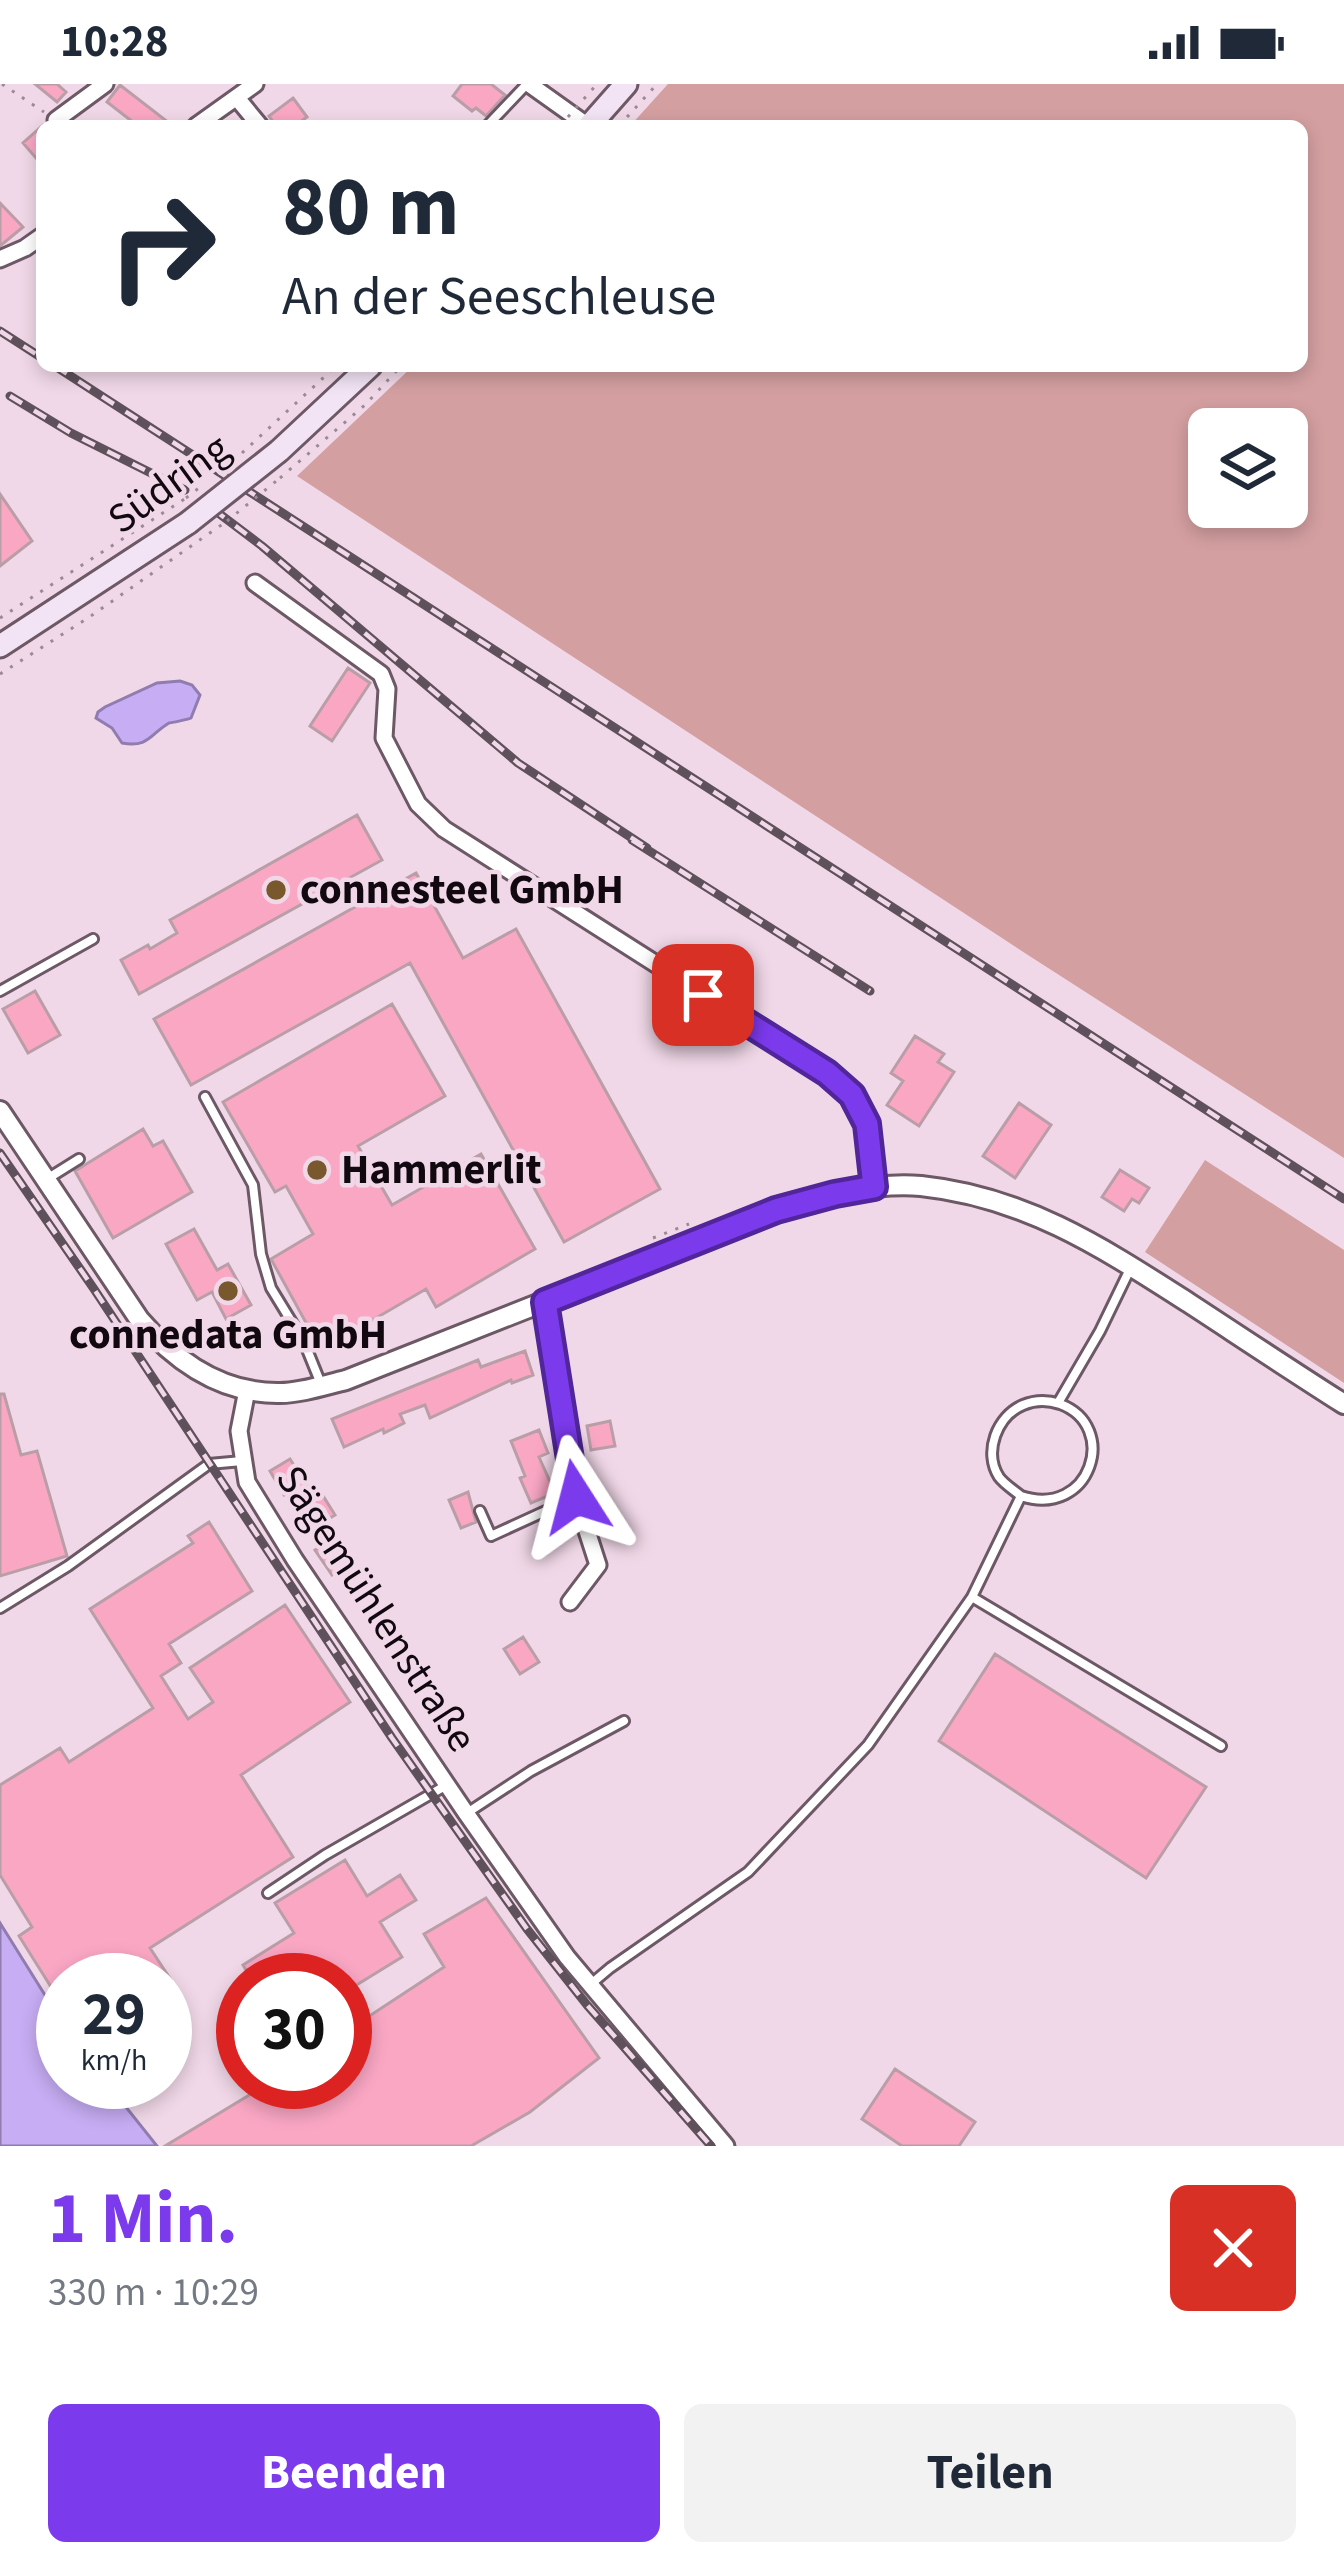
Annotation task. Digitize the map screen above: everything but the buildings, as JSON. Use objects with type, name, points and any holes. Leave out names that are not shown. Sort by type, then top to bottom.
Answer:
[{"type":"main road","points":[[596,120],[628,94]]},
{"type":"main road","name":"Südring","points":[[0,646],[188,523],[278,451],[364,372]]},
{"type":"street","points":[[56,120],[105,84]]},
{"type":"street","points":[[205,120],[255,84]]},
{"type":"street","points":[[528,84],[580,120]]},
{"type":"street","points":[[237,98],[255,120]]},
{"type":"street","points":[[0,259],[36,240]]},
{"type":"street","points":[[254,584],[381,674],[387,689],[384,738],[418,804],[444,830],[827,1073],[852,1095],[867,1124],[874,1187]]},
{"type":"street","points":[[0,1111],[159,1343],[183,1363],[247,1390],[281,1394],[346,1380],[776,1210],[874,1187],[919,1186],[1023,1208],[1066,1229],[1132,1266],[1344,1404]]},
{"type":"street","points":[[545,1302],[576,1497],[598,1565],[570,1602]]},
{"type":"street","name":"Sägemühlenstraße","points":[[247,1390],[240,1418],[247,1482],[295,1560],[466,1814],[590,1985],[726,2146]]},
{"type":"lane","points":[[493,120],[528,84]]},
{"type":"lane","points":[[0,991],[93,939]]},
{"type":"lane","points":[[205,1097],[253,1185],[261,1254],[271,1288],[304,1342],[321,1386]]},
{"type":"lane","points":[[46,1180],[79,1159]]},
{"type":"lane","points":[[1058,1403],[1132,1266]]},
{"type":"lane","points":[[1058,1403],[1084,1421],[1093,1457],[1083,1481],[1066,1496],[1046,1501],[1021,1496],[1000,1477],[992,1456],[995,1433],[1009,1413],[1025,1404],[1058,1403]]},
{"type":"lane","points":[[0,1608],[68,1566],[209,1464],[244,1461]]},
{"type":"lane","points":[[590,1985],[748,1872],[868,1745],[972,1597],[1021,1496]]},
{"type":"lane","points":[[480,1511],[491,1536],[576,1497]]},
{"type":"lane","points":[[972,1597],[1221,1746]]},
{"type":"lane","name":"Sägemühlenstraße","points":[[466,1814],[624,1721]]},
{"type":"lane","points":[[268,1893],[447,1786]]},
{"type":"path","points":[[2,84],[56,120]]},
{"type":"path","points":[[565,120],[597,84]]},
{"type":"path","points":[[628,94],[657,84]]},
{"type":"path","points":[[278,451],[332,372]]},
{"type":"path","points":[[0,674],[88,618],[188,523],[278,451],[365,405],[395,372]]},
{"type":"path","name":"Südring","points":[[188,523],[280,478],[278,451]]},
{"type":"path","points":[[0,618],[188,523]]},
{"type":"shaded area","points":[[668,84],[1344,84],[1344,1158],[297,476],[407,372],[1308,372],[1308,120],[635,120]]},
{"type":"shaded area","points":[[157,683],[192,685],[200,695],[191,718],[169,723],[144,742],[122,743],[112,728],[96,718],[105,707]]},
{"type":"shaded area","points":[[1205,1160],[1344,1250],[1344,1383],[1145,1252]]},
{"type":"shaded area","points":[[0,1923],[36,1981],[36,2109],[128,2109],[157,2146],[0,2146]]},
{"type":"railway","points":[[0,331],[36,354]]},
{"type":"railway","points":[[64,372],[1344,1199]]},
{"type":"railway","points":[[10,396],[71,433],[185,490]]},
{"type":"railway","points":[[213,509],[518,763],[647,848]]},
{"type":"railway","points":[[632,840],[870,991]]},
{"type":"railway","points":[[0,1153],[392,1738],[527,1929],[711,2146]]},
{"type":"place","name":"connesteel GmbH","points":[[276,890]]},
{"type":"place","name":"Hammerlit","points":[[317,1170]]},
{"type":"place","name":"connedata GmbH","points":[[228,1291]]},
{"type":"route","points":[[576,1497],[545,1302],[776,1210],[874,1187],[867,1124],[852,1095],[827,1073],[703,995]]}]
